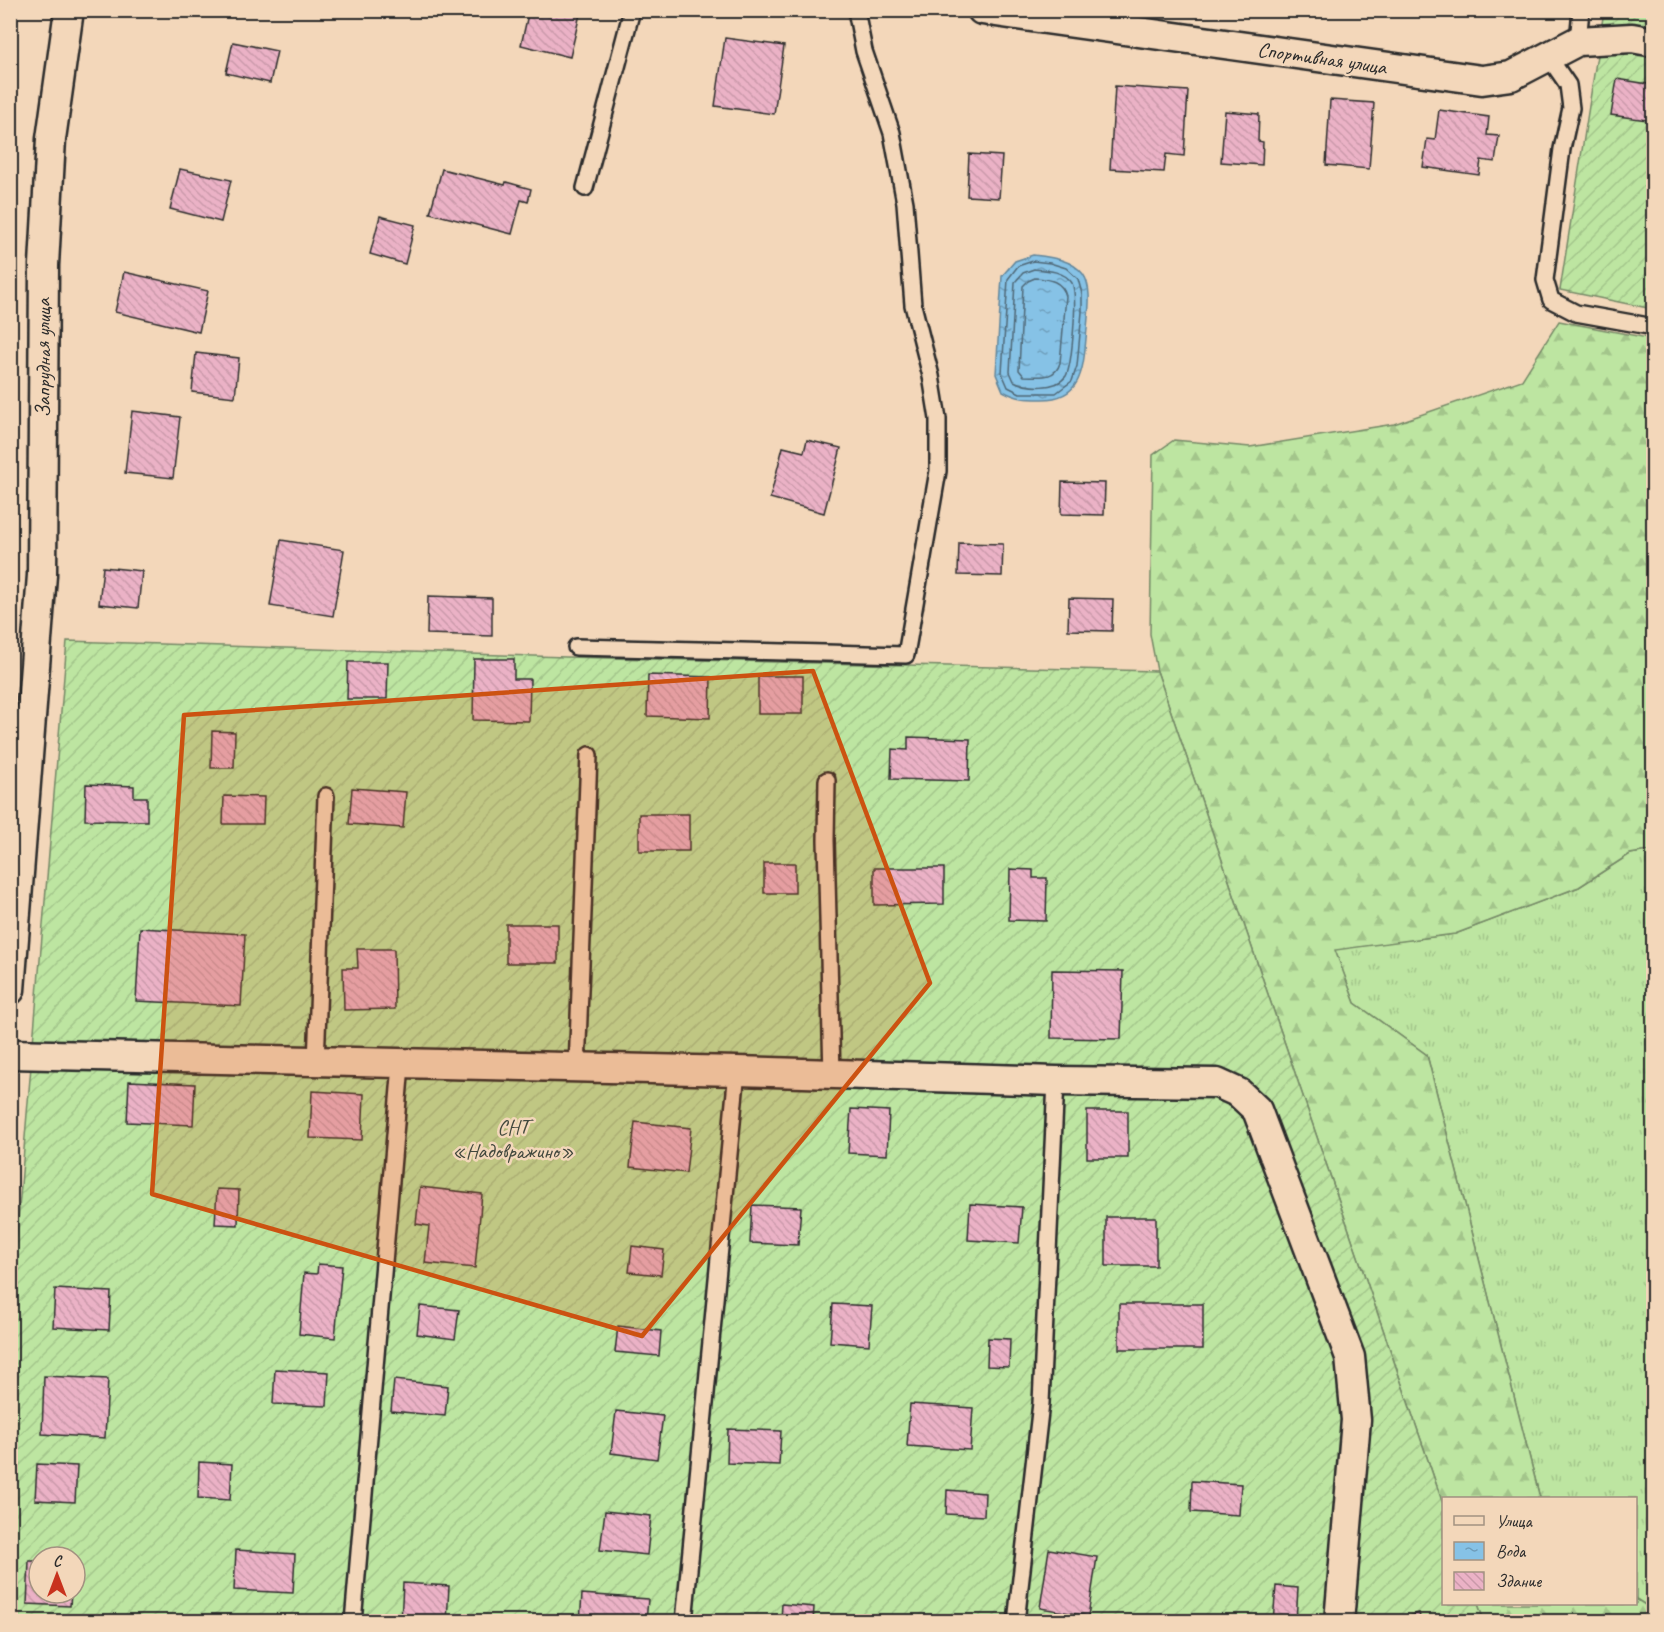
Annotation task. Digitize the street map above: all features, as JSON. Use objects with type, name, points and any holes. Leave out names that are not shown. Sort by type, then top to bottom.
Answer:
[{"type":"street","name":"Запрудная улица","points":[[10,990],[21,705],[42,575],[44,265],[51,139],[69,10]]},
{"type":"street","name":"Спортивная улица","points":[[982,10],[1482,80],[1511,76],[1578,40],[1632,38],[1653,42]]},
{"type":"street","points":[[10,1054],[1056,1081],[1217,1083],[1239,1093],[1257,1110],[1350,1357],[1356,1420],[1339,1622]]},
{"type":"lane","points":[[585,188],[632,10]]},
{"type":"lane","points":[[576,647],[906,655],[938,471],[938,419],[931,376],[913,305],[905,203],[892,134],[864,51],[856,10]]},
{"type":"lane","points":[[1578,40],[1581,10]]},
{"type":"lane","points":[[1548,56],[1568,85],[1571,108],[1562,149],[1545,280],[1551,300],[1576,313],[1653,327]]},
{"type":"lane","points":[[577,1069],[589,755]]},
{"type":"lane","points":[[827,780],[826,840],[832,1074]]},
{"type":"lane","points":[[316,1063],[326,796]]},
{"type":"lane","points":[[353,1622],[401,1065]]},
{"type":"lane","points":[[684,1622],[737,1071]]},
{"type":"lane","points":[[1016,1622],[1041,1403],[1056,1081]]},
{"type":"highlighted area","points":[[813,671],[930,983],[642,1336],[152,1194],[184,715]]},
{"type":"green space","points":[[1604,11],[1653,11],[1653,309],[1560,290]]},
{"type":"green space","points":[[1559,321],[1653,339],[1653,850],[1630,854],[1579,887],[1455,934],[1335,950],[1355,1003],[1427,1055],[1540,1497],[1442,1497],[1442,1501],[1157,671],[1150,634],[1153,455],[1174,440],[1250,447],[1394,424],[1522,380]]},
{"type":"green space","name":"СНТ «Надовражино»","points":[[67,641],[566,657],[1157,671],[1442,1501],[1442,1605],[1478,1605],[1484,1621],[11,1622],[11,1303]]},
{"type":"green space","points":[[1653,850],[1653,1610],[1637,1600],[1637,1497],[1540,1497],[1427,1055],[1355,1003],[1334,949],[1455,934],[1579,887],[1630,854]]},
{"type":"green space","points":[[1637,1600],[1653,1610],[1653,1621],[1484,1621],[1478,1605],[1637,1605]]},
{"type":"water","points":[[1033,255],[1073,265],[1083,274],[1089,293],[1083,366],[1080,376],[1075,386],[1067,393],[1042,399],[1022,398],[1003,391],[996,374],[1002,276],[1015,261]]},
{"type":"building","points":[[529,10],[566,10],[580,14],[570,57],[521,45]]},
{"type":"building","points":[[725,38],[784,46],[774,114],[715,106]]},
{"type":"building","points":[[233,42],[277,51],[270,83],[226,73]]},
{"type":"building","points":[[1617,79],[1654,85],[1654,121],[1611,115]]},
{"type":"building","points":[[1115,86],[1188,91],[1184,156],[1166,154],[1164,172],[1110,169]]},
{"type":"building","points":[[1330,100],[1374,103],[1369,169],[1326,165]]},
{"type":"building","points":[[1439,110],[1489,117],[1487,135],[1499,136],[1495,162],[1481,160],[1479,175],[1423,167],[1427,139],[1435,140]]},
{"type":"building","points":[[1225,111],[1259,114],[1258,141],[1263,142],[1262,165],[1221,162]]},
{"type":"building","points":[[969,154],[1002,156],[999,198],[967,196]]},
{"type":"building","points":[[180,169],[231,180],[221,222],[170,209]]},
{"type":"building","points":[[442,169],[531,189],[528,202],[521,200],[512,234],[430,213]]},
{"type":"building","points":[[380,216],[415,225],[405,264],[370,254]]},
{"type":"building","points":[[124,272],[208,291],[199,332],[115,312]]},
{"type":"building","points":[[196,353],[239,358],[235,397],[192,392]]},
{"type":"building","points":[[132,411],[180,417],[173,478],[125,473]]},
{"type":"building","points":[[807,440],[841,448],[824,513],[770,498],[783,447],[804,452]]},
{"type":"building","points":[[1062,482],[1105,483],[1104,515],[1061,514]]},
{"type":"building","points":[[281,540],[344,550],[333,616],[270,606]]},
{"type":"building","points":[[959,543],[1003,544],[1002,576],[958,575]]},
{"type":"building","points":[[103,567],[142,571],[138,608],[99,604]]},
{"type":"building","points":[[428,596],[492,598],[492,636],[427,634]]},
{"type":"building","points":[[1069,598],[1113,599],[1112,631],[1068,630]]},
{"type":"building","points":[[474,659],[514,659],[514,679],[530,679],[529,721],[473,720]]},
{"type":"building","points":[[348,662],[388,662],[387,699],[347,699]]},
{"type":"building","points":[[648,675],[711,677],[710,718],[647,716]]},
{"type":"building","points":[[758,676],[803,676],[803,714],[758,714]]},
{"type":"building","points":[[212,731],[235,732],[234,768],[211,768]]},
{"type":"building","points":[[908,737],[970,739],[969,781],[891,779],[892,749],[908,750]]},
{"type":"building","points":[[86,784],[134,786],[134,797],[147,797],[147,821],[85,820]]},
{"type":"building","points":[[352,788],[406,792],[403,828],[349,824]]},
{"type":"building","points":[[224,796],[264,797],[263,824],[223,824]]},
{"type":"building","points":[[639,814],[689,814],[689,851],[639,851]]},
{"type":"building","points":[[764,863],[795,863],[795,893],[764,893]]},
{"type":"building","points":[[874,868],[944,868],[944,904],[874,905]]},
{"type":"building","points":[[1010,869],[1033,870],[1033,878],[1047,878],[1046,921],[1009,920]]},
{"type":"building","points":[[506,924],[558,924],[558,963],[506,963]]},
{"type":"building","points":[[140,928],[245,934],[241,1006],[136,1001]]},
{"type":"building","points":[[357,949],[394,949],[395,1009],[344,1010],[343,968],[358,968]]},
{"type":"building","points":[[1052,970],[1123,971],[1121,1039],[1051,1038]]},
{"type":"building","points":[[129,1081],[195,1084],[193,1125],[127,1122]]},
{"type":"building","points":[[312,1091],[364,1094],[362,1140],[310,1138]]},
{"type":"building","points":[[851,1109],[889,1111],[887,1155],[848,1153]]},
{"type":"building","points":[[1087,1111],[1128,1111],[1128,1158],[1087,1158]]},
{"type":"building","points":[[635,1122],[691,1128],[686,1173],[630,1167]]},
{"type":"building","points":[[420,1187],[482,1194],[475,1268],[425,1263],[429,1226],[416,1224]]},
{"type":"building","points":[[217,1189],[239,1190],[238,1225],[215,1224]]},
{"type":"building","points":[[970,1204],[1022,1207],[1019,1243],[968,1240]]},
{"type":"building","points":[[752,1205],[801,1207],[798,1245],[750,1243]]},
{"type":"building","points":[[1106,1217],[1156,1217],[1156,1266],[1106,1266]]},
{"type":"building","points":[[632,1246],[664,1250],[661,1275],[629,1272]]},
{"type":"building","points":[[318,1264],[342,1266],[335,1338],[299,1334],[304,1273],[317,1274]]},
{"type":"building","points":[[55,1289],[111,1292],[109,1330],[53,1327]]},
{"type":"building","points":[[833,1304],[872,1306],[869,1345],[830,1342]]},
{"type":"building","points":[[1119,1304],[1203,1304],[1203,1349],[1119,1349]]},
{"type":"building","points":[[420,1306],[459,1310],[455,1339],[417,1334]]},
{"type":"building","points":[[618,1326],[661,1331],[659,1356],[615,1352]]},
{"type":"building","points":[[988,1338],[1010,1339],[1009,1367],[987,1366]]},
{"type":"building","points":[[275,1369],[329,1372],[327,1406],[273,1404]]},
{"type":"building","points":[[44,1376],[108,1379],[105,1438],[42,1434]]},
{"type":"building","points":[[394,1380],[448,1386],[445,1416],[391,1411]]},
{"type":"building","points":[[910,1404],[973,1408],[970,1450],[907,1446]]},
{"type":"building","points":[[616,1411],[663,1416],[657,1459],[611,1453]]},
{"type":"building","points":[[728,1429],[781,1431],[779,1465],[727,1463]]},
{"type":"building","points":[[199,1462],[232,1464],[230,1500],[198,1498]]},
{"type":"building","points":[[37,1464],[77,1466],[75,1502],[35,1500]]},
{"type":"building","points":[[1192,1481],[1241,1484],[1239,1515],[1191,1512]]},
{"type":"building","points":[[947,1490],[985,1493],[984,1516],[946,1514]]},
{"type":"building","points":[[605,1511],[651,1516],[647,1555],[600,1550]]},
{"type":"building","points":[[1049,1549],[1097,1557],[1088,1616],[1040,1608]]},
{"type":"building","points":[[236,1550],[295,1554],[293,1593],[234,1590]]},
{"type":"building","points":[[403,1583],[449,1586],[447,1622],[401,1622]]},
{"type":"building","points":[[1276,1586],[1298,1588],[1296,1622],[1273,1621]]},
{"type":"building","points":[[582,1594],[648,1599],[646,1622],[580,1622]]},
{"type":"building","points":[[782,1604],[814,1607],[813,1622],[755,1622],[755,1619],[781,1620]]},
{"type":"building","points":[[1419,1613],[1421,1622],[1390,1622]]}]
